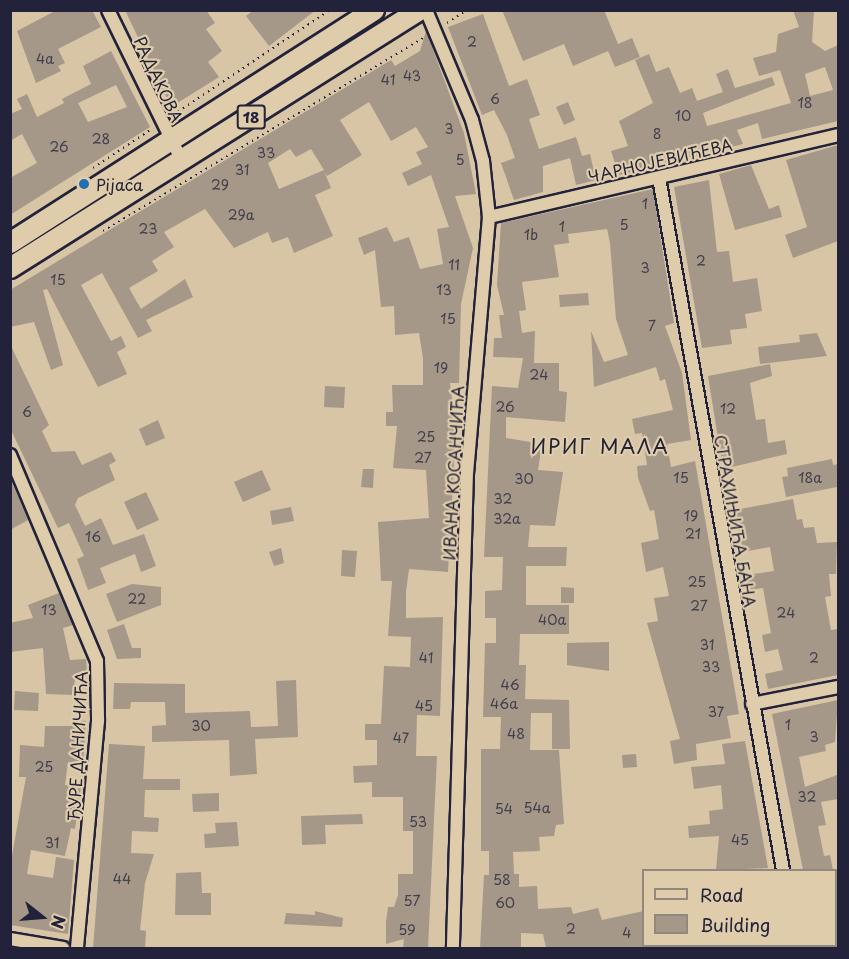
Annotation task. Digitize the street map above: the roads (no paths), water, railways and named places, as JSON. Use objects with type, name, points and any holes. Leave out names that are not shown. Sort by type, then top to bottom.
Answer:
[{"type":"main road","name":"18","points":[[10,243],[374,10]]},
{"type":"main road","name":"18","points":[[10,268],[419,10]]},
{"type":"street","name":"РАДАКОВА","points":[[108,10],[170,141],[182,161]]},
{"type":"street","name":"ИВАНА КОСАНЧИЋА","points":[[426,10],[436,30],[481,154],[489,217],[467,472],[453,948]]},
{"type":"street","name":"ЧАРНОЈЕВИЋЕВА","points":[[489,217],[838,135]]},
{"type":"street","name":"СТРАХИЊИЋА БАНА","points":[[659,178],[783,869]]},
{"type":"street","name":"ЂУРЕ ДАНИЧИЋА","points":[[10,455],[97,661],[98,721],[77,948]]},
{"type":"street","points":[[752,704],[838,687]]},
{"type":"street","points":[[10,939],[63,948]]},
{"type":"place","name":"Pijaca","points":[[84,184]]},
{"type":"district","name":"ИРИГ МАЛА","points":[[600,446]]}]
